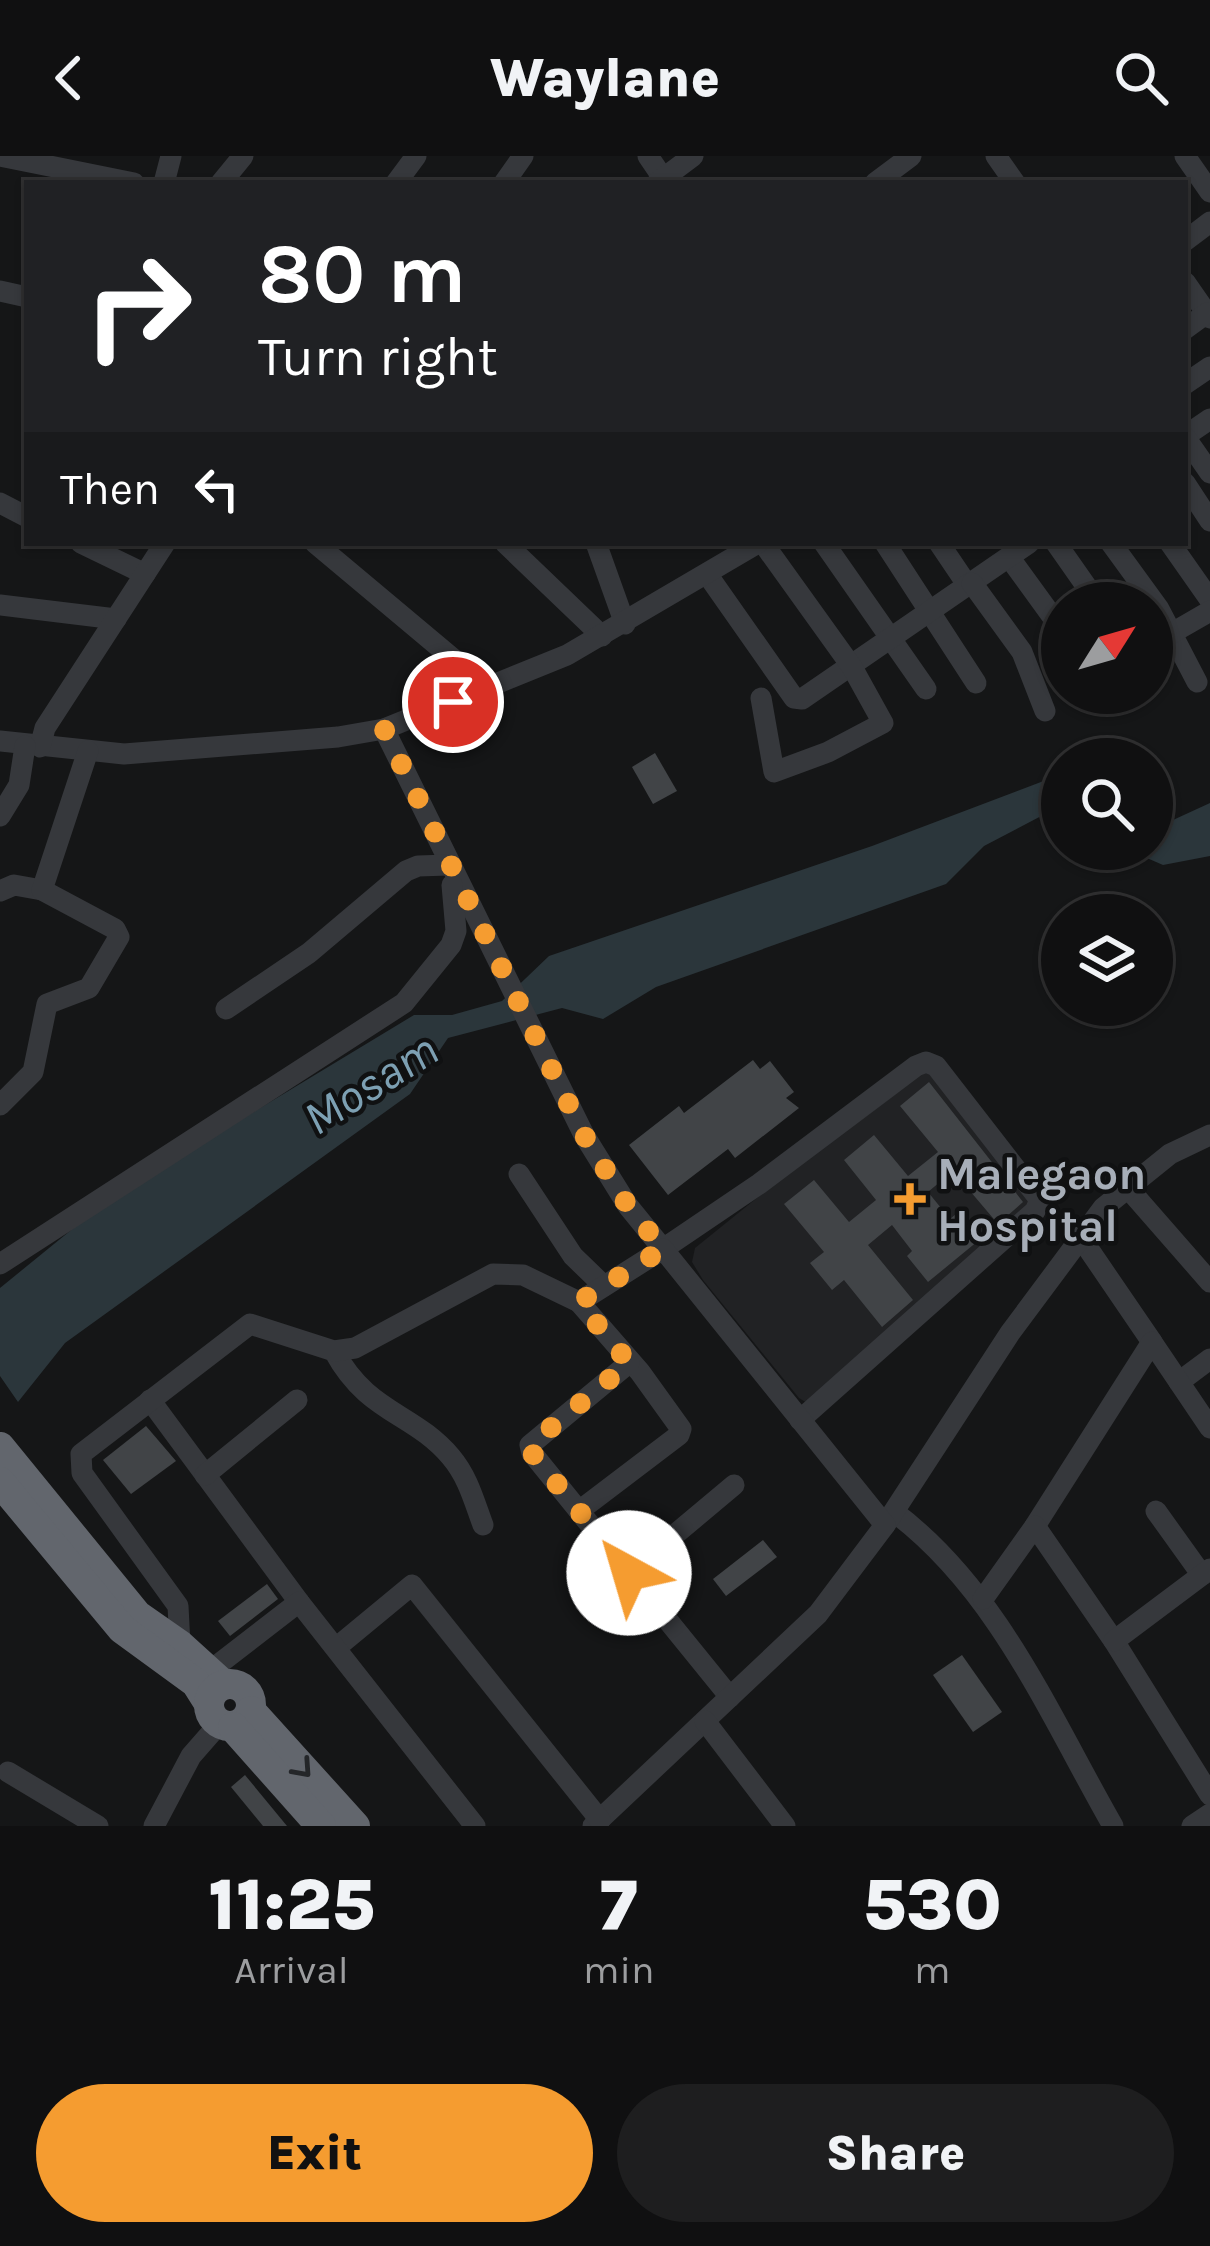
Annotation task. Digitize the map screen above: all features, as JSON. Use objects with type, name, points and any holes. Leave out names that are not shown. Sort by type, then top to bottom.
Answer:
[{"type":"highway","points":[[0,1448],[35,1508],[122,1629],[224,1703],[355,1826]]},
{"type":"highway","points":[[0,1482],[35,1508],[137,1615],[181,1645],[321,1826]]},
{"type":"street","points":[[0,156],[119,180]]},
{"type":"street","points":[[223,180],[243,156]]},
{"type":"street","points":[[661,180],[693,156]]},
{"type":"street","points":[[878,180],[911,156]]},
{"type":"street","points":[[1185,156],[1210,192]]},
{"type":"street","points":[[1188,286],[1207,310]]},
{"type":"street","points":[[1188,440],[1210,473]]},
{"type":"street","points":[[1188,487],[1210,520]]},
{"type":"street","points":[[87,546],[145,574]]},
{"type":"street","points":[[0,816],[19,785],[32,746],[163,546]]},
{"type":"street","points":[[319,546],[488,688]]},
{"type":"street","points":[[508,546],[602,636]]},
{"type":"street","points":[[597,546],[625,624]]},
{"type":"street","points":[[0,741],[124,754],[384,729],[602,636],[756,546]]},
{"type":"street","points":[[761,698],[776,772],[882,725],[852,667],[763,546]]},
{"type":"street","points":[[826,546],[926,688]]},
{"type":"street","points":[[887,546],[976,682]]},
{"type":"street","points":[[941,546],[1022,652],[1041,699]]},
{"type":"street","points":[[707,574],[794,698],[802,699],[1025,546]]},
{"type":"street","points":[[1058,546],[1083,582]]},
{"type":"street","points":[[1114,546],[1140,582]]},
{"type":"street","points":[[1172,546],[1210,600]]},
{"type":"street","points":[[1010,557],[1041,601]]},
{"type":"street","points":[[0,605],[116,619]]},
{"type":"street","points":[[1173,632],[1210,611]]},
{"type":"street","points":[[1173,635],[1197,682]]},
{"type":"street","points":[[384,729],[584,1135],[628,1206],[800,1420],[889,1518],[927,1538],[982,1599],[1113,1826]]},
{"type":"street","points":[[42,890],[88,751]]},
{"type":"street","points":[[226,1009],[309,953],[406,871],[418,866],[455,880]]},
{"type":"street","points":[[0,1264],[404,1003],[451,945],[456,932],[450,891],[455,880]]},
{"type":"street","points":[[0,891],[14,885],[42,890],[115,929],[119,938],[94,983],[53,999],[43,1010],[32,1072],[0,1106]]},
{"type":"street","points":[[579,1302],[759,1184],[916,1066],[935,1066],[1040,1200],[1035,1211],[800,1420]]},
{"type":"street","points":[[337,1647],[412,1585],[596,1823],[818,1614],[889,1518],[1010,1333],[1103,1208],[1186,1143],[1210,1135]]},
{"type":"street","points":[[520,1174],[573,1256],[604,1286]]},
{"type":"street","points":[[1127,1187],[1210,1282]]},
{"type":"street","points":[[1081,1238],[1210,1428]]},
{"type":"street","points":[[181,1645],[178,1606],[82,1473],[81,1454],[250,1324],[334,1351],[373,1342],[493,1274],[523,1275],[579,1302],[681,1429],[579,1511]]},
{"type":"street","points":[[982,1599],[1035,1526],[1152,1342]]},
{"type":"street","points":[[334,1351],[367,1396],[449,1455],[465,1476],[483,1525]]},
{"type":"street","points":[[1178,1382],[1210,1359]]},
{"type":"street","points":[[629,1363],[530,1445],[532,1453],[730,1697]]},
{"type":"street","points":[[150,1400],[299,1602],[476,1826]]},
{"type":"street","points":[[206,1474],[297,1400]]},
{"type":"street","points":[[629,1573],[734,1484]]},
{"type":"street","points":[[1114,1641],[1206,1572],[1156,1510]]},
{"type":"street","points":[[1035,1526],[1210,1795]]},
{"type":"street","points":[[154,1826],[224,1703],[299,1602]]},
{"type":"street","points":[[705,1721],[785,1826]]},
{"type":"street","points":[[8,1772],[98,1826]]},
{"type":"street","points":[[1192,1826],[1210,1814]]},
{"type":"shaded area","points":[[931,1068],[1037,1199],[807,1403],[703,1280],[692,1262],[695,1248]]},
{"type":"water","name":"Mosam","points":[[1041,782],[1041,816],[984,846],[946,884],[656,987],[603,1019],[562,1008],[448,1038],[410,1094],[65,1343],[18,1402],[0,1376],[0,1288],[108,1200],[414,1015],[452,1015],[502,1001],[549,956],[872,846]]},
{"type":"water","points":[[1210,803],[1210,856],[1173,863],[1173,820]]},
{"type":"building","points":[[655,753],[677,791],[653,804],[632,767]]},
{"type":"building","points":[[753,1060],[760,1069],[770,1061],[794,1092],[786,1098],[799,1108],[735,1158],[728,1149],[668,1195],[629,1145],[679,1106],[684,1113]]},
{"type":"building","points":[[929,1082],[1023,1202],[998,1224],[953,1171],[928,1192],[950,1219],[956,1214],[978,1241],[928,1282],[907,1256],[912,1251],[892,1225],[868,1245],[913,1300],[882,1327],[844,1280],[832,1290],[810,1263],[824,1252],[784,1204],[814,1180],[849,1222],[876,1200],[844,1160],[874,1135],[908,1176],[938,1152],[900,1106]]},
{"type":"building","points":[[146,1426],[176,1461],[131,1494],[103,1460]]},
{"type":"building","points":[[763,1540],[777,1557],[726,1596],[713,1579]]},
{"type":"building","points":[[267,1584],[278,1599],[230,1636],[218,1621]]},
{"type":"building","points":[[962,1655],[1002,1712],[973,1732],[933,1675]]},
{"type":"building","points":[[245,1775],[287,1826],[263,1826],[231,1787]]},
{"type":"place","name":"Malegaon Hospital","points":[[910,1199]]},
{"type":"route","points":[[453,702],[384,729],[584,1135],[628,1206],[663,1249],[579,1302],[629,1363],[530,1445],[629,1573]]}]
